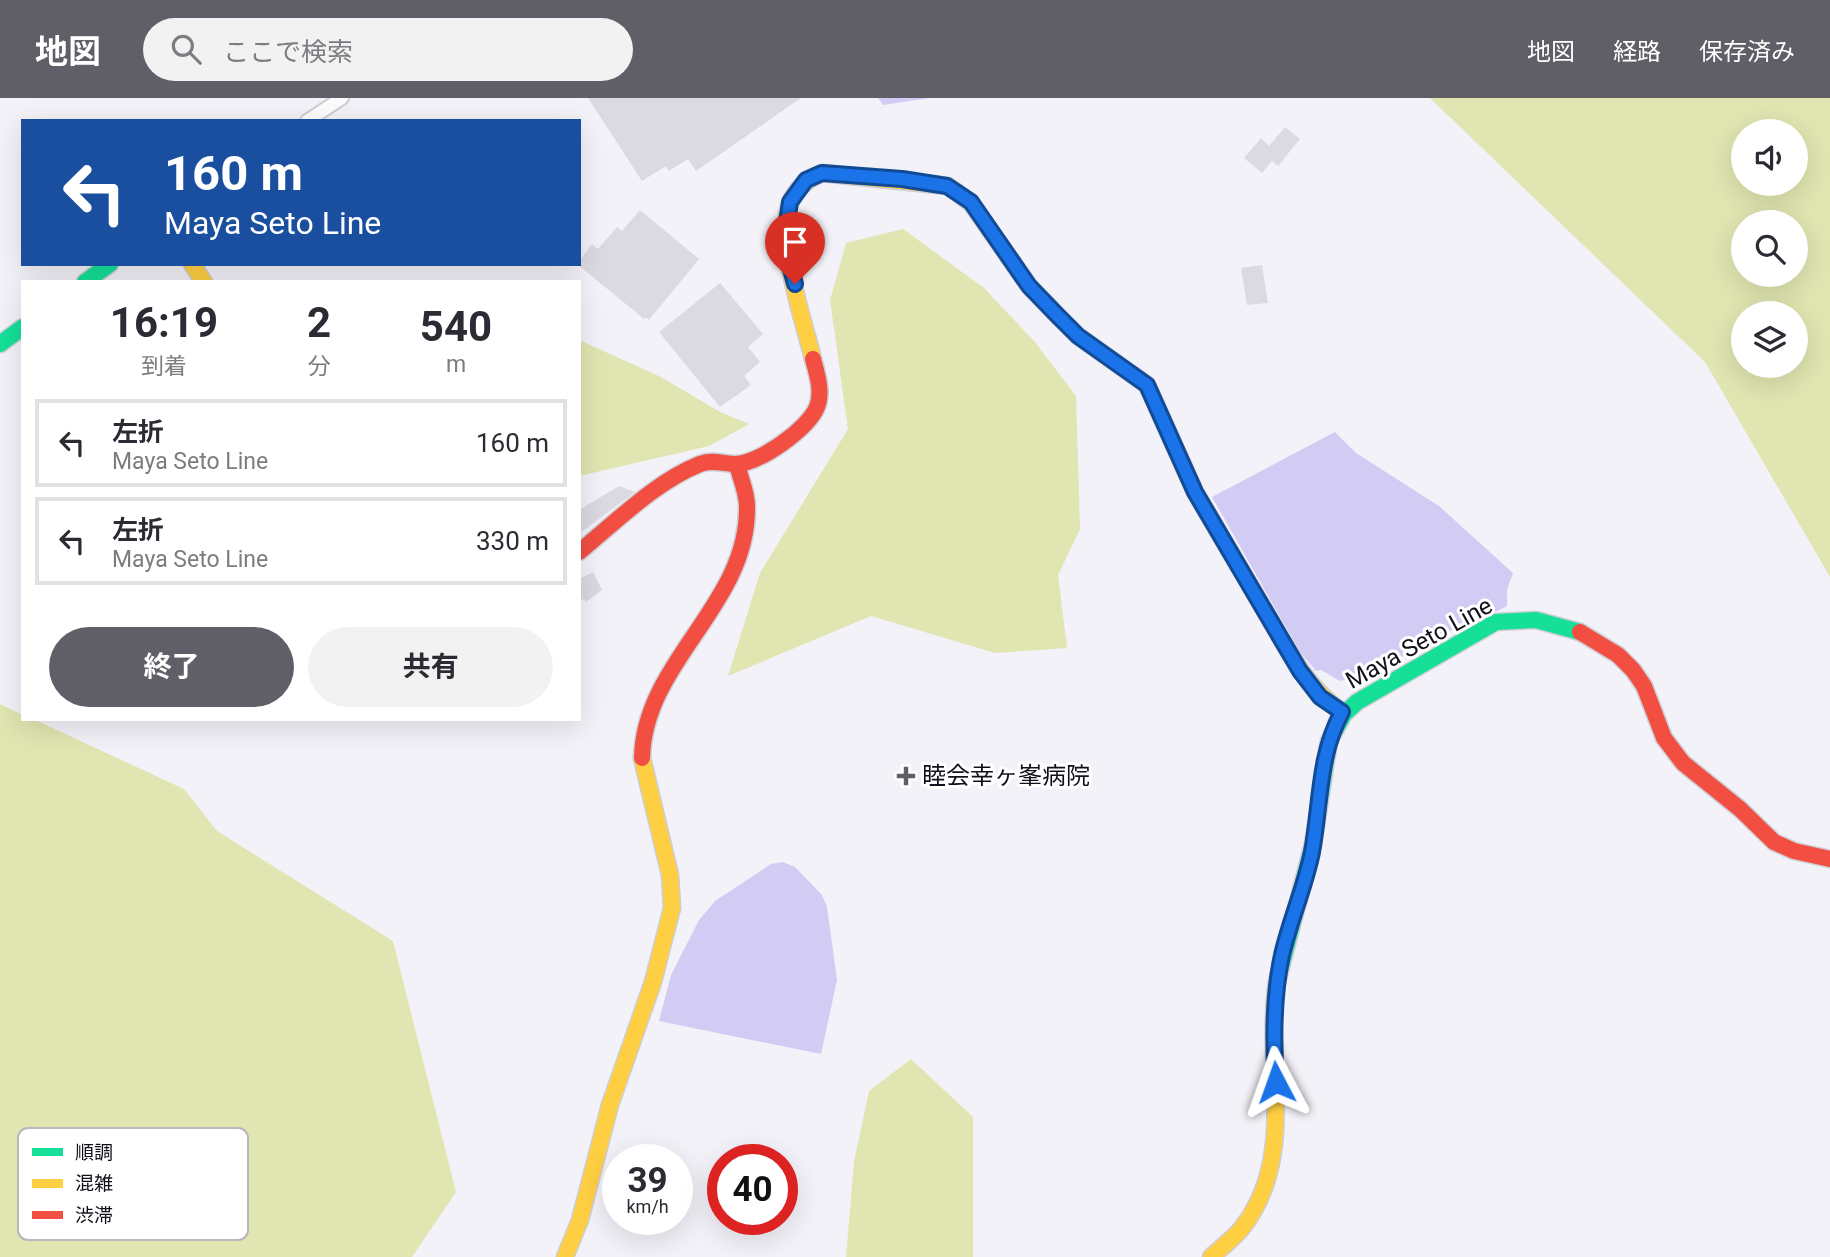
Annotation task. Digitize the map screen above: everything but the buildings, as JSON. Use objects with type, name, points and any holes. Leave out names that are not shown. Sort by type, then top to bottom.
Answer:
[{"type":"main road","name":"Maya Seto Line","points":[[581,550],[657,489],[701,463],[722,461],[737,464],[775,450],[817,407],[819,383],[786,250],[790,202],[806,180],[822,173],[902,179],[947,186],[971,202],[1029,286],[1078,336],[1147,385],[1195,492],[1300,671],[1320,697],[1342,712],[1402,674],[1496,622],[1512,618],[1565,628],[1597,640],[1621,657],[1643,684],[1667,744],[1685,766],[1739,808],[1773,841],[1798,853],[1830,859]]},
{"type":"main road","points":[[88,280],[107,266]]},
{"type":"main road","points":[[0,344],[21,328]]},
{"type":"main road","points":[[565,1257],[595,1174],[610,1108],[655,981],[673,900],[666,856],[649,799],[642,747],[648,712],[743,555],[747,505],[737,464]]},
{"type":"main road","points":[[1211,1257],[1231,1242],[1249,1222],[1265,1193],[1273,1163],[1278,1104],[1273,1027],[1276,986],[1311,856],[1329,737],[1342,712]]},
{"type":"street","points":[[310,119],[342,98]]},
{"type":"green space","points":[[1430,98],[1830,98],[1830,577],[1705,362]]},
{"type":"green space","points":[[903,229],[984,288],[1034,341],[1076,396],[1080,529],[1058,575],[1067,648],[995,653],[871,616],[728,676],[760,573],[848,429],[830,300],[846,243]]},
{"type":"green space","points":[[581,341],[661,377],[720,412],[749,424],[709,446],[581,476]]},
{"type":"green space","points":[[0,704],[21,714],[21,721],[37,721],[184,789],[217,831],[393,941],[456,1192],[412,1257],[0,1257]]},
{"type":"green space","points":[[911,1059],[973,1117],[973,1257],[846,1257],[854,1162],[869,1091]]},
{"type":"shaded area","points":[[878,98],[930,98],[883,105]]},
{"type":"shaded area","points":[[1335,432],[1356,453],[1439,506],[1513,573],[1507,590],[1507,606],[1487,616],[1479,616],[1367,675],[1340,681],[1321,670],[1316,671],[1300,652],[1212,497]]},
{"type":"shaded area","points":[[783,862],[795,867],[822,895],[827,907],[837,980],[821,1054],[659,1021],[671,975],[699,920],[715,901],[771,864]]},
{"type":"traffic: fast","points":[[88,280],[107,266]]},
{"type":"traffic: fast","points":[[1055,313],[1078,336],[1147,385],[1195,492],[1272,623]]},
{"type":"traffic: fast","points":[[0,344],[21,328]]},
{"type":"traffic: fast","points":[[1277,982],[1313,844],[1329,741],[1344,714],[1357,702],[1496,622],[1536,620],[1580,632]]},
{"type":"traffic: slow","points":[[813,359],[792,279],[786,236],[787,217],[796,192],[822,173],[948,186],[971,203],[1029,286],[1055,313]]},
{"type":"traffic: slow","points":[[193,266],[203,280]]},
{"type":"traffic: slow","points":[[1272,623],[1311,683],[1342,712]]},
{"type":"traffic: slow","points":[[565,1257],[580,1220],[610,1105],[653,982],[672,908],[670,875],[642,758]]},
{"type":"traffic: slow","points":[[1211,1257],[1242,1228],[1259,1200],[1269,1171],[1276,1109],[1274,1013],[1277,982]]},
{"type":"traffic: jam","points":[[581,550],[636,503],[683,472],[704,463],[736,464],[758,458],[794,434],[812,416],[819,401],[819,383],[813,359]]},
{"type":"traffic: jam","points":[[642,758],[647,723],[660,692],[732,574],[743,541],[747,501],[737,464]]},
{"type":"traffic: jam","points":[[1580,632],[1618,655],[1633,670],[1644,686],[1664,738],[1683,763],[1740,809],[1774,842],[1794,851],[1830,859]]},
{"type":"place","name":"睦会幸ヶ峯病院","points":[[906,776]]},
{"type":"route","points":[[795,284],[786,250],[786,230],[790,202],[806,180],[822,173],[902,179],[947,186],[971,202],[1029,286],[1078,336],[1147,385],[1195,492],[1300,671],[1320,697],[1342,712],[1329,737],[1321,770],[1311,856],[1276,986],[1273,1027],[1276,1082]]}]
